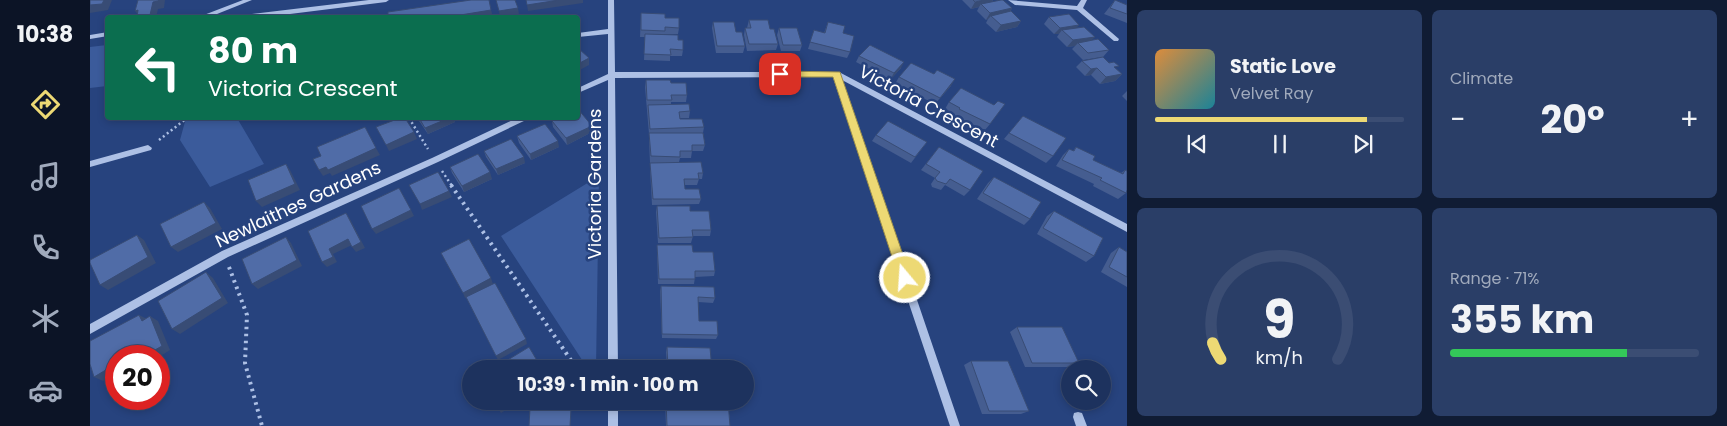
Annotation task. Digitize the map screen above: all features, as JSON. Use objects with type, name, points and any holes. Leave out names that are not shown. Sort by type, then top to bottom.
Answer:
[{"type":"street","points":[[207,15],[249,0]]},
{"type":"street","points":[[261,15],[386,0]]},
{"type":"street","name":"Victoria Gardens","points":[[611,0],[613,360]]},
{"type":"street","points":[[1011,0],[1015,3],[1079,8],[1116,39]]},
{"type":"street","points":[[1079,8],[1084,0]]},
{"type":"street","points":[[580,35],[611,31]]},
{"type":"street","points":[[90,37],[105,34]]},
{"type":"street","points":[[836,74],[954,426]]},
{"type":"street","name":"Victoria Crescent","points":[[610,76],[836,74],[1127,228]]},
{"type":"street","points":[[580,90],[610,76]]},
{"type":"street","name":"Newlaithes Gardens","points":[[90,329],[225,254],[519,120]]},
{"type":"street","points":[[90,164],[148,148]]},
{"type":"street","points":[[613,410],[613,426]]},
{"type":"path","points":[[148,148],[185,120]]},
{"type":"path","points":[[409,120],[434,160],[571,360]]},
{"type":"path","points":[[225,254],[246,315],[245,363],[262,426]]},
{"type":"shaded area","points":[[105,45],[105,86],[90,88],[90,47]]},
{"type":"shaded area","points":[[185,120],[238,120],[264,164],[210,187],[180,140]]},
{"type":"shaded area","points":[[599,176],[596,360],[582,360],[501,236]]},
{"type":"building","points":[[90,0],[104,0],[102,4],[90,5]]},
{"type":"building","points":[[138,0],[159,0],[153,2],[150,15],[137,15],[138,10],[135,11]]},
{"type":"building","points":[[471,0],[489,0],[491,10],[460,15],[388,15],[388,12]]},
{"type":"building","points":[[496,0],[515,0],[518,8],[499,11]]},
{"type":"building","points":[[526,0],[559,0],[527,5]]},
{"type":"building","points":[[1003,0],[1012,8],[990,13],[981,4]]},
{"type":"building","points":[[1115,0],[1127,5],[1127,14],[1110,8]]},
{"type":"building","points":[[1011,11],[1021,21],[1001,25],[991,16]]},
{"type":"building","points":[[641,13],[665,14],[665,18],[679,18],[679,28],[665,27],[665,31],[641,30]]},
{"type":"building","points":[[1069,14],[1079,25],[1060,28],[1049,17]]},
{"type":"building","points":[[749,20],[768,20],[770,29],[774,29],[778,44],[749,44],[745,28],[751,28]]},
{"type":"building","points":[[713,22],[734,22],[736,32],[742,32],[745,46],[717,46]]},
{"type":"building","points":[[828,22],[845,26],[843,33],[854,36],[850,52],[810,42],[814,30],[825,33]]},
{"type":"building","points":[[1084,27],[1095,37],[1073,40],[1062,30]]},
{"type":"building","points":[[779,28],[797,28],[802,45],[783,45]]},
{"type":"building","points":[[645,34],[678,35],[678,40],[683,40],[683,50],[670,49],[671,55],[644,54]]},
{"type":"building","points":[[1098,39],[1109,50],[1088,53],[1078,43]]},
{"type":"building","points":[[870,45],[904,62],[894,73],[859,56]]},
{"type":"building","points":[[580,50],[589,58],[580,63]]},
{"type":"building","points":[[1103,57],[1109,63],[1114,62],[1119,66],[1114,67],[1122,74],[1106,77],[1097,68],[1091,69],[1082,61]]},
{"type":"building","points":[[911,63],[934,74],[937,70],[955,79],[940,98],[899,77]]},
{"type":"building","points":[[646,80],[670,80],[671,83],[686,83],[687,95],[671,95],[672,100],[647,100]]},
{"type":"building","points":[[961,88],[994,105],[998,101],[1005,104],[990,124],[949,102]]},
{"type":"building","points":[[689,104],[690,111],[679,112],[680,119],[702,119],[704,127],[650,129],[648,105]]},
{"type":"building","points":[[580,111],[592,126],[566,138],[552,121],[580,120]]},
{"type":"building","points":[[1023,116],[1066,138],[1053,156],[1009,133]]},
{"type":"building","points":[[395,120],[406,120],[414,132],[386,145],[376,127]]},
{"type":"building","points":[[420,120],[444,120],[425,128]]},
{"type":"building","points":[[888,121],[927,142],[915,157],[876,135]]},
{"type":"building","points":[[545,124],[558,141],[530,154],[517,136]]},
{"type":"building","points":[[365,127],[376,148],[328,170],[326,167],[319,170],[313,159],[321,156],[317,147]]},
{"type":"building","points":[[649,133],[703,133],[705,145],[692,145],[692,151],[680,151],[680,157],[651,156]]},
{"type":"building","points":[[511,139],[524,157],[496,169],[484,151]]},
{"type":"building","points":[[939,147],[983,171],[970,190],[950,179],[946,184],[937,181],[935,178],[940,172],[926,164]]},
{"type":"building","points":[[1076,147],[1095,156],[1093,160],[1123,174],[1125,170],[1127,171],[1126,193],[1100,180],[1102,178],[1062,160],[1069,149],[1074,151]]},
{"type":"building","points":[[478,154],[490,172],[462,186],[450,167]]},
{"type":"building","points":[[701,162],[703,173],[698,173],[699,179],[684,179],[685,189],[699,189],[701,199],[653,199],[650,163]]},
{"type":"building","points":[[286,164],[295,184],[256,201],[248,180]]},
{"type":"building","points":[[438,172],[449,191],[420,204],[409,185]]},
{"type":"building","points":[[994,177],[1041,202],[1030,219],[983,193]]},
{"type":"building","points":[[399,188],[411,210],[372,229],[361,206]]},
{"type":"building","points":[[204,202],[216,223],[171,247],[160,224]]},
{"type":"building","points":[[657,206],[690,206],[690,211],[709,211],[711,230],[692,230],[693,237],[659,238]]},
{"type":"building","points":[[1054,211],[1103,238],[1094,256],[1043,228]]},
{"type":"building","points":[[346,213],[361,242],[352,247],[348,239],[329,249],[333,257],[322,262],[308,231]]},
{"type":"building","points":[[137,235],[148,257],[100,285],[90,260]]},
{"type":"building","points":[[286,237],[297,260],[252,284],[242,259]]},
{"type":"building","points":[[469,239],[491,278],[463,293],[441,253]]},
{"type":"building","points":[[657,245],[692,245],[693,252],[713,252],[715,271],[695,271],[695,279],[659,279]]},
{"type":"building","points":[[1119,247],[1127,252],[1127,277],[1109,267]]},
{"type":"building","points":[[206,272],[222,298],[172,329],[158,301]]},
{"type":"building","points":[[495,283],[526,339],[496,356],[466,297]]},
{"type":"building","points":[[661,286],[714,287],[715,298],[698,297],[699,321],[717,321],[718,335],[662,334]]},
{"type":"building","points":[[139,315],[142,321],[150,316],[162,345],[105,345],[105,370],[94,377],[90,364],[90,341]]},
{"type":"building","points":[[1017,327],[1062,327],[1078,360],[1061,360],[1061,363],[1032,363]]},
{"type":"building","points":[[529,347],[537,360],[508,360]]},
{"type":"building","points":[[667,347],[710,348],[711,360],[668,360]]},
{"type":"building","points":[[971,361],[1008,361],[1029,411],[989,411]]},
{"type":"building","points":[[530,410],[571,410],[570,426],[529,426]]},
{"type":"building","points":[[666,410],[729,410],[730,426],[667,426]]},
{"type":"route","points":[[780,74],[836,74],[905,278]]}]
